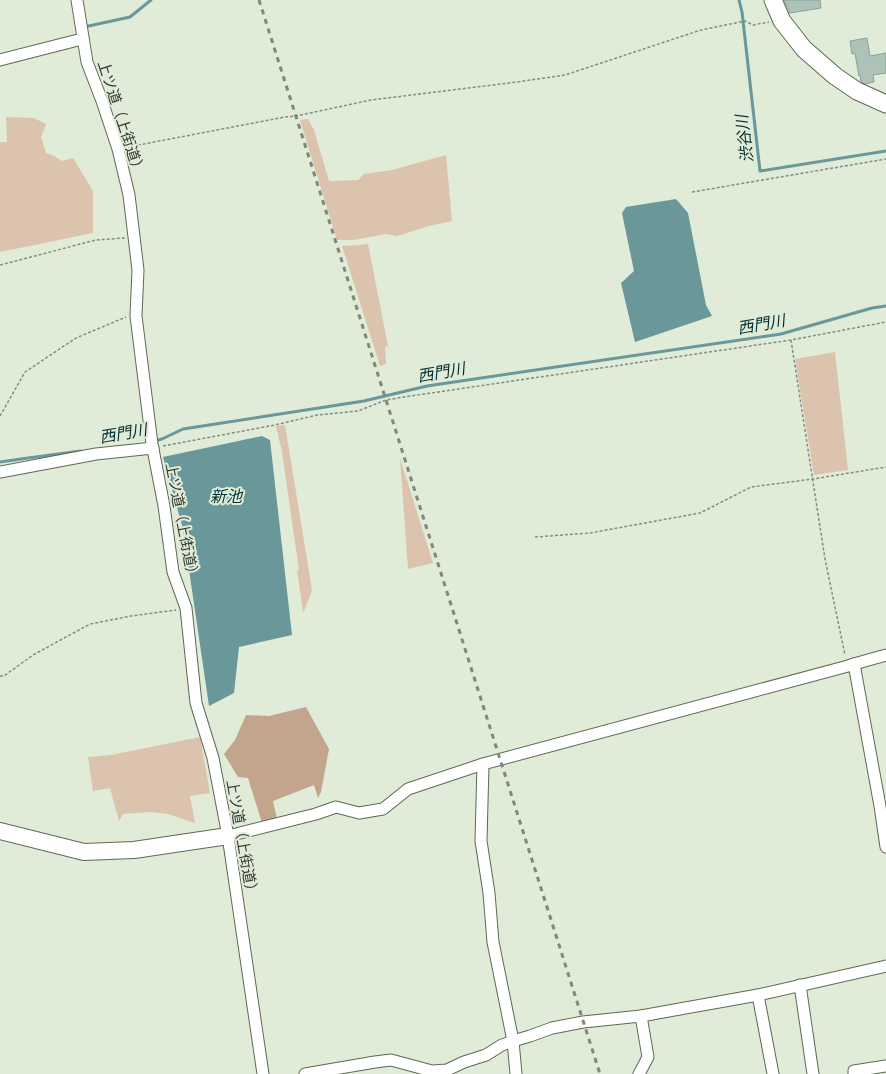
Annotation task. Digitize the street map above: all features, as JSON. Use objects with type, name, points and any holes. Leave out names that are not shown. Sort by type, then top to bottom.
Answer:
[{"type":"main road","points":[[773,0],[782,21],[804,49],[835,76],[857,91],[886,104]]},
{"type":"street","name":"上ツ道（上街道）","points":[[77,0],[82,39],[87,62],[118,149],[129,195],[138,270],[136,316],[152,443],[164,506],[173,572],[186,608],[196,703],[213,758],[228,836],[263,1074]]},
{"type":"street","points":[[0,60],[82,39]]},
{"type":"street","points":[[0,472],[152,443]]},
{"type":"street","points":[[0,831],[84,852],[134,850],[228,836],[316,814],[336,807],[359,813],[383,808],[408,789],[483,764],[886,655]]},
{"type":"street","points":[[851,665],[880,806],[886,847]]},
{"type":"street","points":[[483,764],[481,841],[489,893],[493,942],[513,1041],[516,1074]]},
{"type":"street","points":[[305,1074],[391,1060],[432,1071],[447,1070],[464,1062],[486,1055],[502,1045],[552,1028],[583,1022],[641,1016],[758,995],[886,966]]},
{"type":"street","points":[[800,985],[813,1074]]},
{"type":"street","points":[[758,995],[773,1074]]},
{"type":"street","points":[[639,1074],[648,1057],[641,1016]]},
{"type":"street","points":[[854,1074],[854,1071],[886,1066]]},
{"type":"path","points":[[118,149],[277,118],[296,116],[371,100],[565,75],[701,30],[745,21],[753,25],[782,21]]},
{"type":"path","points":[[692,192],[886,160]]},
{"type":"path","points":[[0,265],[96,240],[134,237]]},
{"type":"path","points":[[0,416],[25,372],[76,338],[125,317],[136,316]]},
{"type":"path","points":[[152,443],[275,425],[317,415],[358,411],[386,400],[404,397],[791,340],[886,322]]},
{"type":"path","points":[[791,340],[826,559],[851,665]]},
{"type":"path","points":[[535,538],[590,533],[700,513],[750,487],[813,479],[886,467]]},
{"type":"path","points":[[0,676],[4,676],[33,655],[90,624],[186,608]]},
{"type":"shaded area","points":[[6,117],[34,118],[46,124],[41,137],[46,153],[62,161],[73,158],[93,191],[93,233],[0,252],[0,142],[7,142]]},
{"type":"shaded area","points":[[308,119],[314,130],[329,181],[358,180],[364,174],[392,170],[446,155],[452,221],[429,226],[397,236],[386,234],[353,240],[337,240],[300,120]]},
{"type":"shaded area","points":[[368,244],[388,346],[385,347],[386,364],[380,366],[342,246]]},
{"type":"shaded area","points":[[835,352],[848,470],[814,475],[795,359]]},
{"type":"shaded area","points":[[285,425],[312,590],[303,612],[297,570],[299,570],[282,452],[276,426]]},
{"type":"shaded area","points":[[400,458],[433,563],[408,569]]},
{"type":"shaded area","points":[[306,707],[329,749],[321,792],[318,798],[314,785],[273,801],[277,819],[262,823],[248,778],[238,777],[224,754],[235,740],[246,715],[269,716]]},
{"type":"shaded area","points":[[200,737],[210,793],[190,796],[195,823],[168,814],[150,812],[123,814],[119,821],[110,788],[93,791],[88,757],[111,755]]},
{"type":"water","points":[[676,199],[688,213],[706,305],[712,316],[635,342],[621,283],[634,271],[622,213],[626,207]]},
{"type":"water","name":"新池","points":[[262,436],[270,440],[292,635],[239,647],[234,693],[209,706],[183,529],[163,457]]},
{"type":"building","points":[[784,0],[820,0],[821,8],[790,13]]},
{"type":"building","points":[[867,38],[870,56],[886,53],[886,73],[873,75],[874,82],[865,84],[861,82],[855,53],[852,54],[850,41]]},
{"type":"waterway","name":"渋谷川","points":[[84,27],[130,17],[151,0]]},
{"type":"waterway","name":"渋谷川","points":[[739,0],[742,12],[760,171],[886,151]]},
{"type":"waterway","name":"西門川","points":[[154,441],[162,439],[183,429],[364,401],[427,386],[781,334],[872,308],[886,306]]},
{"type":"waterway","name":"西門川","points":[[0,462],[81,451]]},
{"type":"railway","points":[[259,0],[600,1074]]}]
